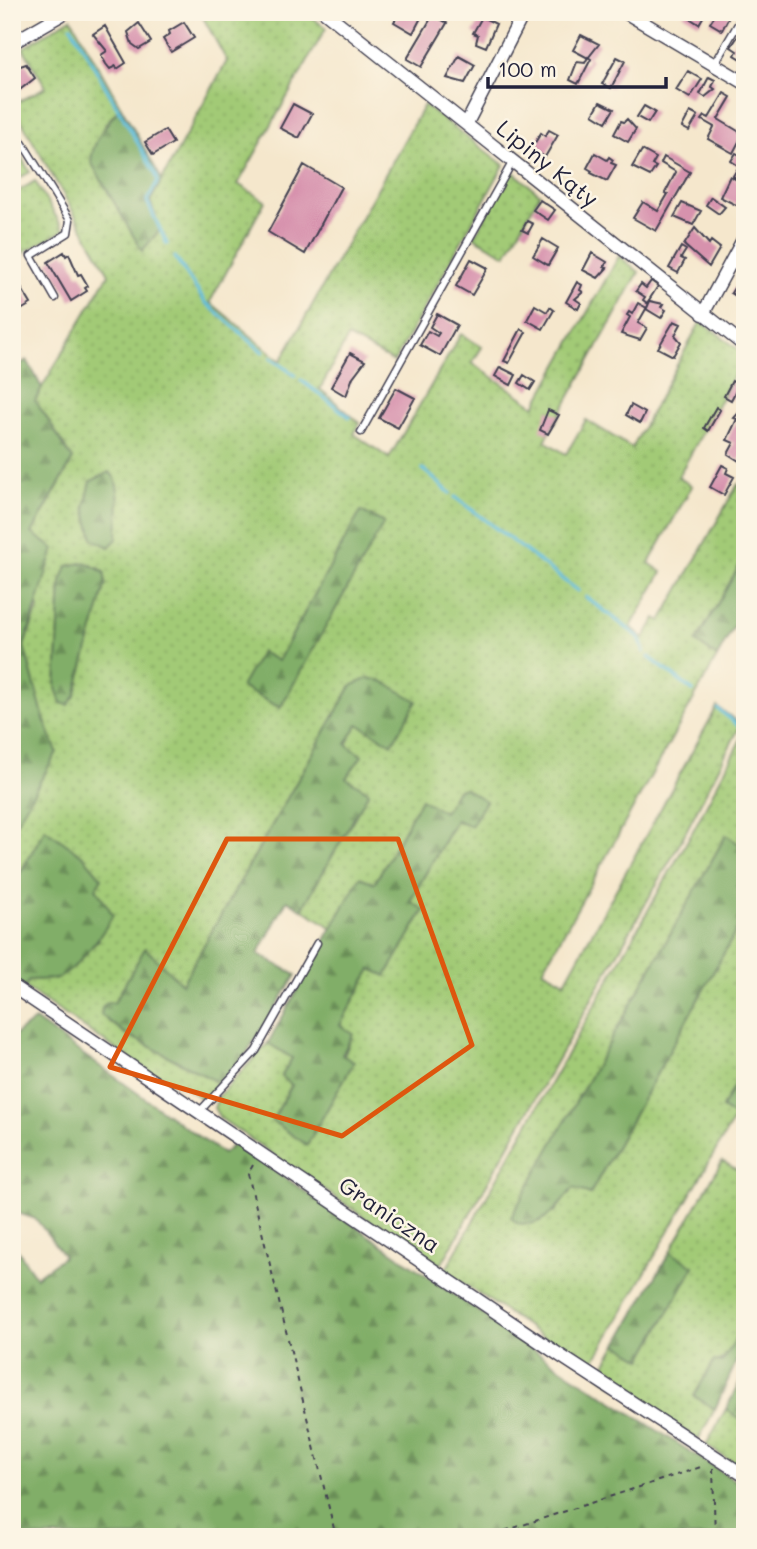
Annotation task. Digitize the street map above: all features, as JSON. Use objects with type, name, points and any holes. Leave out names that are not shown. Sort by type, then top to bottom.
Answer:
[{"type":"street","points":[[12,43],[66,12]]},
{"type":"street","name":"Lipiny Kąty","points":[[325,12],[745,346]]},
{"type":"street","points":[[467,123],[524,12]]},
{"type":"street","points":[[625,12],[745,83]]},
{"type":"street","points":[[703,314],[745,236]]},
{"type":"street","name":"Graniczna","points":[[12,986],[745,1476]]},
{"type":"lane","points":[[714,65],[745,12]]},
{"type":"lane","points":[[12,126],[70,220],[68,233],[31,256],[55,298]]},
{"type":"lane","points":[[361,432],[513,161]]},
{"type":"lane","points":[[200,1112],[256,1051],[317,943]]},
{"type":"path","points":[[261,1151],[248,1174],[337,1537]]},
{"type":"path","points":[[486,1537],[701,1469],[713,1457]]},
{"type":"path","points":[[713,1457],[715,1537]]},
{"type":"highlighted area","points":[[227,839],[398,839],[472,1045],[342,1136],[110,1067]]},
{"type":"green space","points":[[200,12],[305,12],[326,28],[238,184],[265,201],[210,302],[281,361],[424,105],[504,165],[394,362],[348,337],[320,389],[360,423],[354,434],[389,458],[461,334],[482,347],[472,363],[535,406],[619,256],[639,272],[545,441],[566,454],[586,420],[632,448],[701,321],[743,353],[743,359],[678,477],[692,486],[649,563],[662,572],[631,627],[644,638],[656,618],[661,621],[738,484],[745,489],[745,556],[696,642],[717,657],[543,970],[565,982],[717,707],[741,724],[680,843],[441,1265],[417,1250],[415,1252],[220,1118],[214,1108],[218,1097],[268,1043],[292,1058],[292,1084],[272,1121],[308,1144],[353,1034],[339,1026],[371,969],[385,975],[424,911],[410,901],[456,820],[457,790],[444,812],[421,799],[374,884],[360,878],[333,928],[302,909],[368,791],[346,778],[361,756],[346,744],[358,724],[392,743],[416,701],[351,686],[182,984],[145,949],[114,1003],[101,1015],[126,1034],[219,1083],[205,1101],[184,1087],[157,1077],[24,987],[29,980],[57,978],[99,940],[45,830],[12,887],[12,830],[57,752],[44,719],[24,646],[38,609],[32,533],[73,459],[34,401],[109,274],[12,105],[46,87],[23,48],[71,18],[121,107],[105,124],[160,230],[150,201],[227,61]],"holes":[[[361,512],[383,524],[280,708],[261,652],[277,662]],[[98,567],[104,572],[106,583],[56,688],[61,582]]]},
{"type":"green space","points":[[121,107],[162,180],[150,201],[160,230],[142,251],[91,162],[97,139]]},
{"type":"green space","points":[[12,141],[30,172],[12,182]]},
{"type":"green space","points":[[511,170],[540,194],[506,255],[474,237]]},
{"type":"green space","points":[[35,181],[64,230],[23,253],[21,261],[12,266],[12,195]]},
{"type":"green space","points":[[27,360],[42,388],[35,401],[73,459],[32,533],[54,549],[24,646],[44,719],[57,752],[12,830],[12,368]]},
{"type":"green space","points":[[110,472],[117,485],[119,504],[117,539],[109,547],[93,539],[85,507],[91,481]]},
{"type":"green space","points":[[361,511],[384,523],[280,708],[241,687],[261,652],[278,661]]},
{"type":"green space","points":[[745,556],[745,606],[717,657],[696,642]]},
{"type":"green space","points":[[85,562],[104,572],[106,583],[75,696],[68,705],[61,703],[56,688],[61,582],[67,566]]},
{"type":"green space","points":[[368,678],[382,681],[417,701],[392,744],[358,724],[346,744],[362,756],[346,778],[369,792],[302,909],[287,900],[258,954],[296,975],[235,1071],[219,1083],[126,1034],[101,1015],[102,1007],[108,1002],[114,1003],[145,948],[182,984],[351,686]]},
{"type":"green space","points":[[745,731],[745,848],[726,836],[554,1213],[573,1187],[590,1194],[745,915],[745,1065],[722,1108],[735,1117],[590,1368],[445,1271],[695,827]]},
{"type":"green space","points":[[464,788],[486,801],[471,826],[456,820],[410,901],[424,910],[386,976],[371,969],[340,1025],[353,1034],[342,1055],[354,1062],[307,1145],[272,1121],[292,1085],[281,1077],[292,1058],[268,1043],[360,877],[375,883],[421,799],[444,812],[457,790]]},
{"type":"green space","points":[[45,829],[83,856],[102,878],[96,888],[113,915],[73,968],[55,979],[30,980],[24,987],[12,977],[12,887]]},
{"type":"green space","points":[[726,835],[745,848],[745,915],[590,1194],[573,1188],[550,1215],[535,1223],[517,1223],[511,1217]]},
{"type":"green space","points":[[35,1020],[223,1154],[235,1143],[553,1363],[745,1487],[745,1537],[12,1537],[12,1242],[36,1277],[64,1256],[36,1219],[12,1208],[12,1037]]},
{"type":"green space","points":[[745,1065],[745,1122],[722,1108]]},
{"type":"green space","points":[[722,1161],[745,1174],[745,1323],[728,1355],[716,1363],[695,1397],[715,1409],[698,1440],[599,1375],[617,1344],[642,1359],[694,1266],[670,1252]]},
{"type":"green space","points":[[670,1252],[694,1266],[642,1359],[617,1344]]},
{"type":"green space","points":[[745,1323],[745,1350],[736,1362],[715,1409],[694,1396],[714,1361],[722,1362]]},
{"type":"green space","points":[[745,1372],[745,1414],[741,1420],[726,1409]]},
{"type":"green space","points":[[726,1409],[741,1419],[745,1414],[745,1471],[706,1445]]},
{"type":"building","points":[[400,12],[424,12],[413,33],[394,22]]},
{"type":"building","points":[[706,12],[699,24],[683,14]]},
{"type":"building","points":[[717,12],[730,15],[722,30],[710,23]]},
{"type":"building","points":[[433,15],[447,23],[421,67],[407,59]]},
{"type":"building","points":[[482,17],[496,24],[486,47],[476,43],[478,35],[473,33]]},
{"type":"building","points":[[184,22],[194,38],[171,52],[163,39],[170,34],[169,31]]},
{"type":"building","points":[[139,23],[151,42],[139,49],[132,44],[128,32]]},
{"type":"building","points":[[105,26],[126,63],[117,69],[116,66],[110,69],[106,64],[101,55],[107,51],[93,34]]},
{"type":"building","points":[[740,33],[745,36],[745,61],[735,55],[737,51],[731,47]]},
{"type":"building","points":[[581,35],[599,44],[588,58],[573,50]]},
{"type":"building","points":[[459,56],[475,65],[465,83],[447,78]]},
{"type":"building","points":[[588,57],[591,59],[578,84],[570,80],[577,62],[585,63]]},
{"type":"building","points":[[617,57],[625,61],[611,88],[602,84]]},
{"type":"building","points":[[26,64],[35,78],[17,92],[12,85],[12,69]]},
{"type":"building","points":[[688,71],[702,79],[690,98],[676,90]]},
{"type":"building","points":[[709,77],[715,80],[712,87],[715,89],[705,97],[700,94]]},
{"type":"building","points":[[724,93],[731,97],[718,119],[743,134],[733,153],[708,139],[714,127],[702,120],[705,116],[709,118]]},
{"type":"building","points":[[600,102],[614,109],[606,122],[593,114]]},
{"type":"building","points":[[293,104],[312,114],[299,138],[280,128]]},
{"type":"building","points":[[644,106],[655,112],[648,123],[637,117]]},
{"type":"building","points":[[690,112],[698,116],[689,131],[682,127]]},
{"type":"building","points":[[627,119],[636,129],[628,142],[614,134],[621,121]]},
{"type":"building","points":[[165,130],[173,143],[153,155],[145,142]]},
{"type":"building","points":[[549,130],[558,135],[545,157],[531,149],[541,133],[545,136]]},
{"type":"building","points":[[642,150],[656,158],[652,165],[656,167],[650,176],[632,167]]},
{"type":"building","points":[[595,153],[607,160],[609,157],[613,160],[611,163],[616,165],[607,181],[587,168]]},
{"type":"building","points":[[736,153],[745,158],[745,183],[733,176],[739,166],[731,161]]},
{"type":"building","points":[[664,157],[690,172],[656,231],[633,218],[643,202],[658,211],[668,194],[665,193],[676,172],[661,163]]},
{"type":"building","points":[[304,165],[341,187],[305,254],[268,232]]},
{"type":"building","points":[[730,176],[745,185],[745,195],[738,206],[720,197]]},
{"type":"building","points":[[711,197],[725,207],[719,214],[706,205]]},
{"type":"building","points":[[540,200],[555,210],[548,220],[533,210]]},
{"type":"building","points":[[682,203],[701,211],[693,225],[674,217]]},
{"type":"building","points":[[527,221],[533,224],[528,233],[522,230]]},
{"type":"building","points":[[695,228],[709,244],[711,241],[720,248],[709,267],[684,245]]},
{"type":"building","points":[[543,239],[558,248],[548,265],[533,256]]},
{"type":"building","points":[[681,247],[686,250],[681,258],[685,260],[678,273],[669,268]]},
{"type":"building","points":[[64,252],[66,256],[69,254],[78,275],[81,274],[88,286],[85,288],[87,291],[71,301],[48,262]]},
{"type":"building","points":[[592,253],[607,262],[604,267],[607,268],[598,278],[583,270]]},
{"type":"building","points":[[471,259],[488,268],[472,295],[456,286]]},
{"type":"building","points":[[14,276],[31,304],[14,314],[12,277]]},
{"type":"building","points":[[651,281],[658,286],[647,303],[643,300],[645,297],[636,291],[641,284],[646,288]]},
{"type":"building","points":[[577,282],[582,285],[580,290],[583,292],[575,299],[581,303],[578,309],[566,302]]},
{"type":"building","points":[[736,285],[745,291],[745,302],[731,293]]},
{"type":"building","points":[[650,301],[663,304],[661,307],[666,310],[661,318],[646,309],[638,323],[647,328],[640,340],[621,334],[630,317],[627,315],[629,312],[632,314],[638,303],[647,308]]},
{"type":"building","points":[[535,305],[547,312],[550,307],[554,310],[543,329],[527,320]]},
{"type":"building","points":[[437,314],[457,325],[440,356],[420,345],[428,331],[437,336],[439,333],[430,327]]},
{"type":"building","points":[[674,321],[681,324],[675,335],[681,342],[673,356],[658,348]]},
{"type":"building","points":[[521,329],[526,332],[509,363],[504,361]]},
{"type":"building","points":[[350,353],[365,361],[353,377],[346,396],[331,387]]},
{"type":"building","points":[[500,367],[516,375],[511,385],[495,376]]},
{"type":"building","points":[[524,375],[535,382],[530,390],[519,383]]},
{"type":"building","points":[[732,381],[739,385],[731,400],[724,396]]},
{"type":"building","points":[[396,388],[415,398],[398,428],[379,418]]},
{"type":"building","points":[[631,405],[645,413],[640,423],[626,415]]},
{"type":"building","points":[[716,407],[720,410],[708,431],[704,428]]},
{"type":"building","points":[[743,408],[745,452],[739,461],[728,454],[734,443],[727,440],[737,419],[734,418]]},
{"type":"building","points":[[548,410],[559,415],[548,434],[540,430]]},
{"type":"building","points":[[722,465],[728,468],[726,473],[734,477],[724,495],[710,487]]},
{"type":"waterway","points":[[71,26],[156,175],[158,181],[147,201],[167,244]]},
{"type":"waterway","points":[[175,257],[205,302],[263,352]]},
{"type":"waterway","points":[[271,358],[295,375]]},
{"type":"waterway","points":[[301,380],[350,417]]},
{"type":"waterway","points":[[423,469],[450,493]]},
{"type":"waterway","points":[[455,497],[578,591]]},
{"type":"waterway","points":[[586,597],[639,637],[644,652]]},
{"type":"waterway","points":[[649,657],[693,691]]},
{"type":"waterway","points":[[718,709],[739,726]]}]
